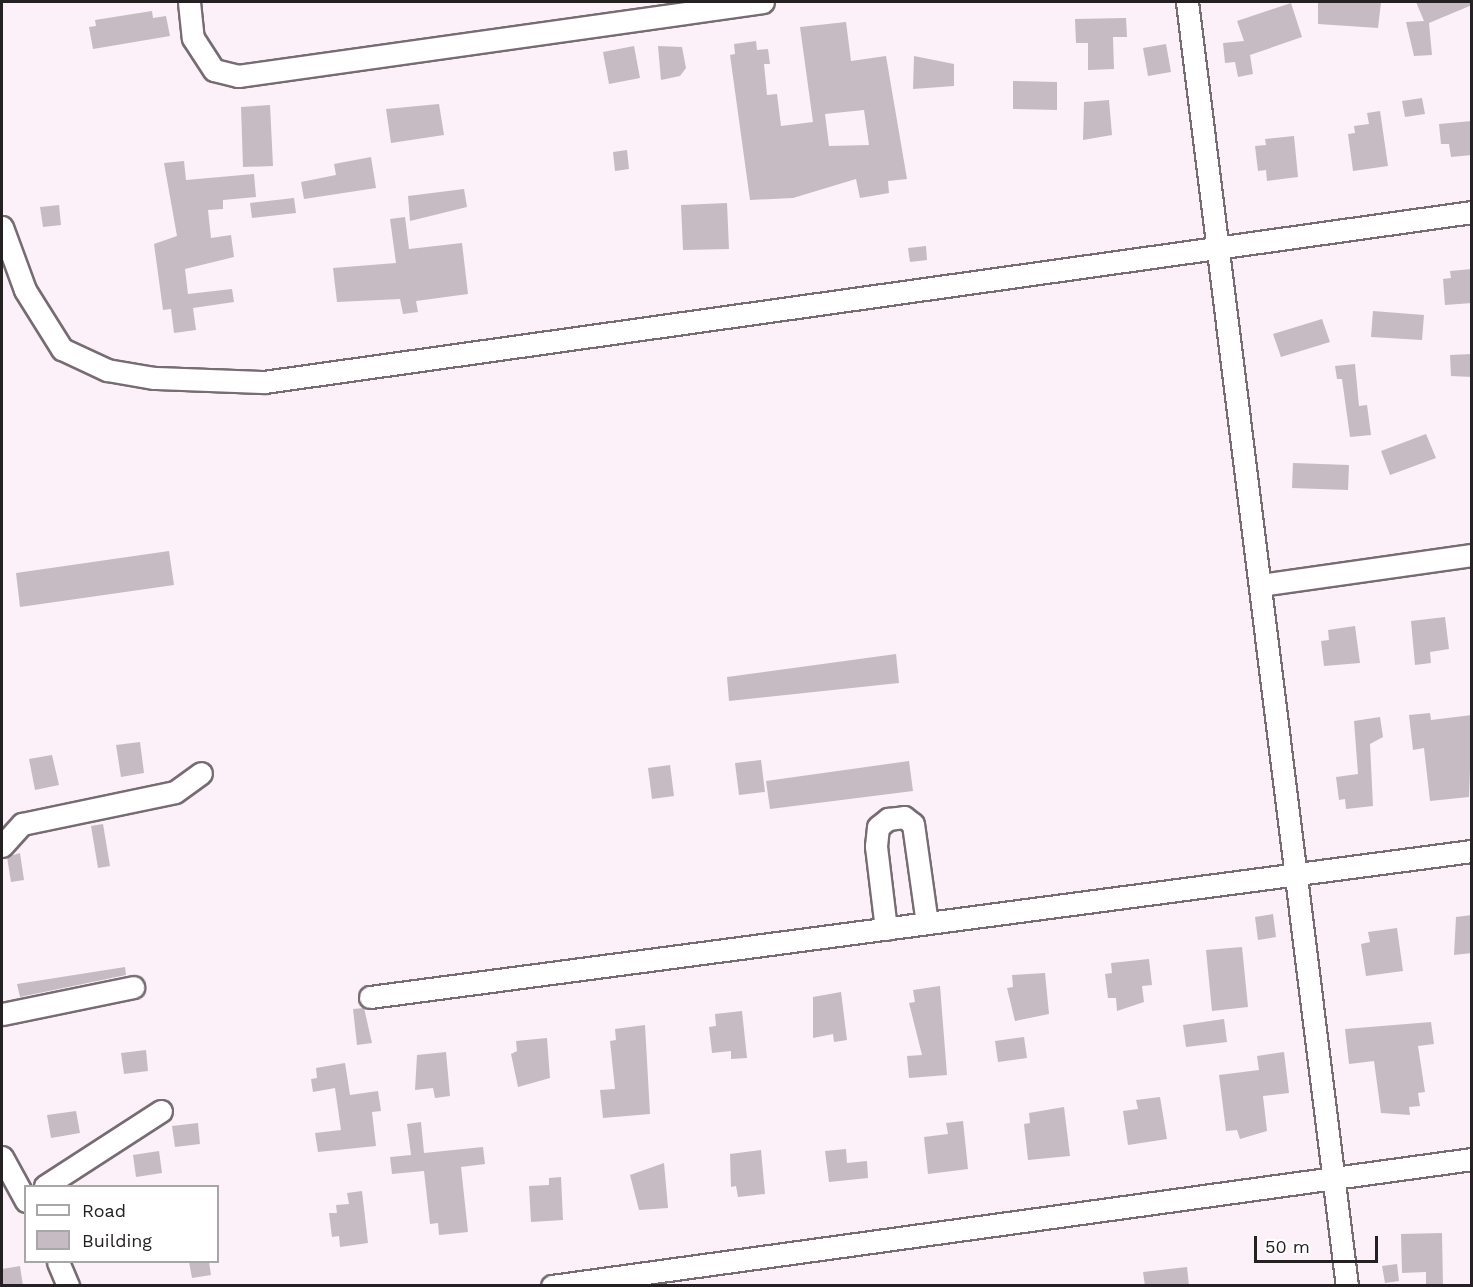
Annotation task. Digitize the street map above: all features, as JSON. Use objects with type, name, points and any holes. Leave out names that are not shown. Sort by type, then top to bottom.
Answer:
[{"type":"street","points":[[189,2],[193,38],[214,70],[238,76],[763,2]]},
{"type":"street","points":[[1187,2],[1215,247],[1298,872],[1347,1286]]},
{"type":"street","points":[[2,227],[25,290],[62,349],[107,370],[130,374],[264,382],[1472,212]]},
{"type":"street","points":[[1261,585],[1472,555]]},
{"type":"street","points":[[2,846],[22,824],[175,792],[201,773]]},
{"type":"street","points":[[886,929],[876,846],[878,827],[888,819],[904,818],[913,824],[927,923]]},
{"type":"street","points":[[370,997],[1298,872],[1472,851]]},
{"type":"street","points":[[2,1014],[133,987]]},
{"type":"street","points":[[47,1185],[160,1111]]},
{"type":"street","points":[[2,1157],[24,1198]]},
{"type":"street","points":[[552,1286],[1334,1176],[1472,1159]]},
{"type":"street","points":[[58,1263],[69,1286]]},
{"type":"building","points":[[1318,2],[1381,2],[1378,28],[1318,24]]},
{"type":"building","points":[[1416,2],[1472,2],[1472,5],[1429,23],[1432,55],[1414,56],[1406,22],[1424,21]]},
{"type":"building","points":[[1291,3],[1302,37],[1250,55],[1253,74],[1238,77],[1235,62],[1225,63],[1223,43],[1244,41],[1237,21]]},
{"type":"building","points":[[152,11],[153,18],[166,16],[170,36],[93,49],[89,27],[96,26],[95,20]]},
{"type":"building","points":[[1126,18],[1127,37],[1113,37],[1114,69],[1088,70],[1088,43],[1076,43],[1075,19]]},
{"type":"building","points":[[846,22],[851,61],[886,56],[907,179],[888,181],[889,193],[860,198],[856,179],[793,198],[750,200],[730,55],[735,54],[734,44],[756,41],[757,50],[768,49],[770,64],[764,64],[767,95],[777,94],[781,126],[813,122],[800,27]],"holes":[[[864,110],[869,145],[829,146],[825,114]]]},
{"type":"building","points":[[1166,44],[1171,72],[1148,76],[1143,48]]},
{"type":"building","points":[[634,46],[640,78],[609,84],[603,52]]},
{"type":"building","points":[[658,46],[682,47],[686,68],[680,76],[661,80]]},
{"type":"building","points":[[914,56],[954,64],[954,86],[913,89]]},
{"type":"building","points":[[1013,81],[1057,82],[1057,110],[1013,109]]},
{"type":"building","points":[[1422,98],[1425,114],[1405,117],[1402,101]]},
{"type":"building","points":[[1109,100],[1112,135],[1083,140],[1084,102]]},
{"type":"building","points":[[439,104],[444,135],[391,143],[386,109]]},
{"type":"building","points":[[270,105],[273,166],[243,167],[241,107]]},
{"type":"building","points":[[1380,111],[1388,166],[1353,171],[1348,134],[1355,133],[1354,126],[1369,124],[1367,113]]},
{"type":"building","points":[[1472,121],[1472,155],[1451,157],[1449,144],[1441,144],[1439,124]]},
{"type":"building","points":[[1294,136],[1298,177],[1267,181],[1266,170],[1258,171],[1255,146],[1266,145],[1265,139]]},
{"type":"building","points":[[627,150],[629,169],[615,171],[613,152]]},
{"type":"building","points":[[371,157],[376,188],[304,199],[301,182],[336,175],[334,164]]},
{"type":"building","points":[[184,161],[186,180],[254,174],[256,197],[223,200],[223,209],[208,210],[211,238],[231,235],[234,257],[185,269],[188,294],[232,289],[234,302],[193,308],[196,330],[174,333],[171,309],[163,310],[154,244],[177,236],[164,163]]},
{"type":"building","points":[[464,189],[467,207],[410,221],[408,196]]},
{"type":"building","points":[[294,198],[296,213],[252,218],[250,203]]},
{"type":"building","points":[[727,203],[729,249],[683,250],[681,205]]},
{"type":"building","points":[[59,205],[61,225],[43,227],[40,207]]},
{"type":"building","points":[[405,217],[409,249],[462,243],[468,294],[416,301],[418,312],[403,314],[400,299],[337,302],[333,268],[396,263],[390,219]]},
{"type":"building","points":[[926,246],[927,260],[910,262],[908,248]]},
{"type":"building","points":[[1472,269],[1472,303],[1445,305],[1443,279],[1451,278],[1450,271]]},
{"type":"building","points":[[1373,311],[1424,315],[1422,340],[1371,337]]},
{"type":"building","points":[[1322,319],[1330,342],[1281,357],[1273,334]]},
{"type":"building","points":[[1472,354],[1472,377],[1451,376],[1450,355]]},
{"type":"building","points":[[1355,364],[1359,406],[1367,405],[1371,435],[1350,437],[1342,379],[1337,379],[1335,366]]},
{"type":"building","points":[[1426,434],[1436,458],[1390,475],[1381,451]]},
{"type":"building","points":[[1293,463],[1349,465],[1348,490],[1292,488]]},
{"type":"building","points":[[169,551],[174,585],[20,607],[16,573]]},
{"type":"building","points":[[1445,617],[1449,649],[1430,652],[1431,663],[1415,665],[1411,621]]},
{"type":"building","points":[[1355,626],[1360,663],[1324,666],[1321,641],[1329,640],[1328,630]]},
{"type":"building","points":[[896,654],[899,683],[729,701],[727,677]]},
{"type":"building","points":[[1430,713],[1431,720],[1472,715],[1469,797],[1430,801],[1424,748],[1413,750],[1409,715]]},
{"type":"building","points":[[1380,717],[1383,737],[1370,744],[1373,806],[1346,809],[1345,799],[1339,800],[1336,777],[1358,774],[1354,721]]},
{"type":"building","points":[[140,742],[144,773],[121,777],[116,745]]},
{"type":"building","points":[[52,755],[59,785],[35,790],[29,759]]},
{"type":"building","points":[[761,760],[765,792],[739,795],[735,763]]},
{"type":"building","points":[[909,761],[913,791],[770,809],[766,781]]},
{"type":"building","points":[[670,765],[674,796],[652,799],[648,768]]},
{"type":"building","points":[[103,824],[110,866],[98,868],[91,826]]},
{"type":"building","points":[[20,853],[24,880],[11,882],[7,857]]},
{"type":"building","points":[[1273,914],[1276,937],[1258,940],[1255,917]]},
{"type":"building","points":[[1472,915],[1472,953],[1454,955],[1456,917]]},
{"type":"building","points":[[1397,928],[1403,971],[1366,976],[1361,944],[1370,942],[1368,932]]},
{"type":"building","points":[[1242,947],[1248,1007],[1212,1011],[1206,950]]},
{"type":"building","points":[[1149,959],[1152,985],[1142,986],[1144,1002],[1117,1011],[1116,998],[1108,998],[1105,974],[1112,973],[1111,963]]},
{"type":"building","points":[[125,967],[126,975],[20,997],[17,984]]},
{"type":"building","points":[[1045,973],[1049,1014],[1015,1021],[1007,988],[1013,987],[1012,975]]},
{"type":"building","points":[[940,986],[947,1075],[909,1078],[907,1056],[922,1055],[909,1003],[915,1002],[913,990]]},
{"type":"building","points":[[841,992],[847,1040],[834,1042],[833,1034],[813,1038],[813,997]]},
{"type":"building","points":[[364,1008],[372,1043],[357,1045],[353,1009]]},
{"type":"building","points":[[742,1011],[747,1058],[731,1059],[731,1051],[712,1053],[709,1027],[716,1026],[715,1014]]},
{"type":"building","points":[[1224,1019],[1227,1042],[1186,1047],[1183,1025]]},
{"type":"building","points":[[1431,1022],[1434,1044],[1418,1046],[1425,1092],[1418,1093],[1420,1106],[1409,1107],[1410,1115],[1381,1113],[1374,1061],[1349,1064],[1345,1029]]},
{"type":"building","points":[[645,1025],[650,1114],[603,1118],[600,1090],[615,1089],[610,1041],[616,1040],[615,1029]]},
{"type":"building","points":[[1024,1037],[1027,1058],[998,1062],[995,1041]]},
{"type":"building","points":[[547,1038],[550,1078],[518,1087],[511,1054],[517,1051],[516,1041]]},
{"type":"building","points":[[146,1050],[148,1071],[124,1074],[121,1053]]},
{"type":"building","points":[[446,1052],[450,1096],[435,1098],[433,1088],[415,1090],[417,1055]]},
{"type":"building","points":[[1284,1052],[1289,1093],[1263,1096],[1267,1131],[1240,1139],[1237,1130],[1226,1131],[1219,1075],[1259,1070],[1257,1056]]},
{"type":"building","points":[[345,1063],[350,1095],[378,1091],[381,1111],[372,1112],[376,1146],[318,1152],[315,1133],[341,1130],[335,1088],[313,1092],[311,1079],[317,1078],[316,1068]]},
{"type":"building","points":[[1160,1097],[1167,1139],[1128,1145],[1123,1111],[1138,1109],[1136,1100]]},
{"type":"building","points":[[1064,1107],[1070,1156],[1028,1160],[1024,1124],[1030,1123],[1029,1113]]},
{"type":"building","points":[[76,1111],[80,1133],[51,1138],[47,1115]]},
{"type":"building","points":[[963,1121],[968,1169],[928,1174],[924,1137],[948,1134],[946,1123]]},
{"type":"building","points":[[421,1122],[424,1153],[483,1147],[485,1164],[461,1167],[468,1232],[439,1235],[438,1223],[430,1224],[424,1171],[392,1174],[390,1157],[411,1155],[407,1124]]},
{"type":"building","points":[[198,1123],[200,1144],[175,1147],[172,1126]]},
{"type":"building","points":[[846,1149],[847,1163],[867,1161],[868,1178],[829,1182],[825,1151]]},
{"type":"building","points":[[761,1150],[765,1194],[738,1197],[736,1186],[731,1187],[730,1154]]},
{"type":"building","points":[[159,1151],[162,1173],[136,1177],[133,1155]]},
{"type":"building","points":[[664,1163],[668,1208],[639,1210],[630,1175]]},
{"type":"building","points":[[561,1177],[563,1220],[531,1222],[529,1186],[549,1185],[549,1178]]},
{"type":"building","points":[[362,1191],[368,1243],[340,1247],[339,1236],[332,1237],[329,1213],[337,1213],[336,1205],[349,1204],[347,1193]]},
{"type":"building","points":[[1442,1233],[1443,1286],[1426,1286],[1426,1272],[1402,1273],[1401,1234]]},
{"type":"building","points":[[189,1263],[209,1263],[211,1275],[192,1278]]},
{"type":"building","points":[[1397,1264],[1399,1281],[1385,1283],[1382,1266]]},
{"type":"building","points":[[20,1266],[23,1286],[2,1286],[2,1269]]},
{"type":"building","points":[[1187,1267],[1189,1286],[1145,1286],[1143,1272]]}]
